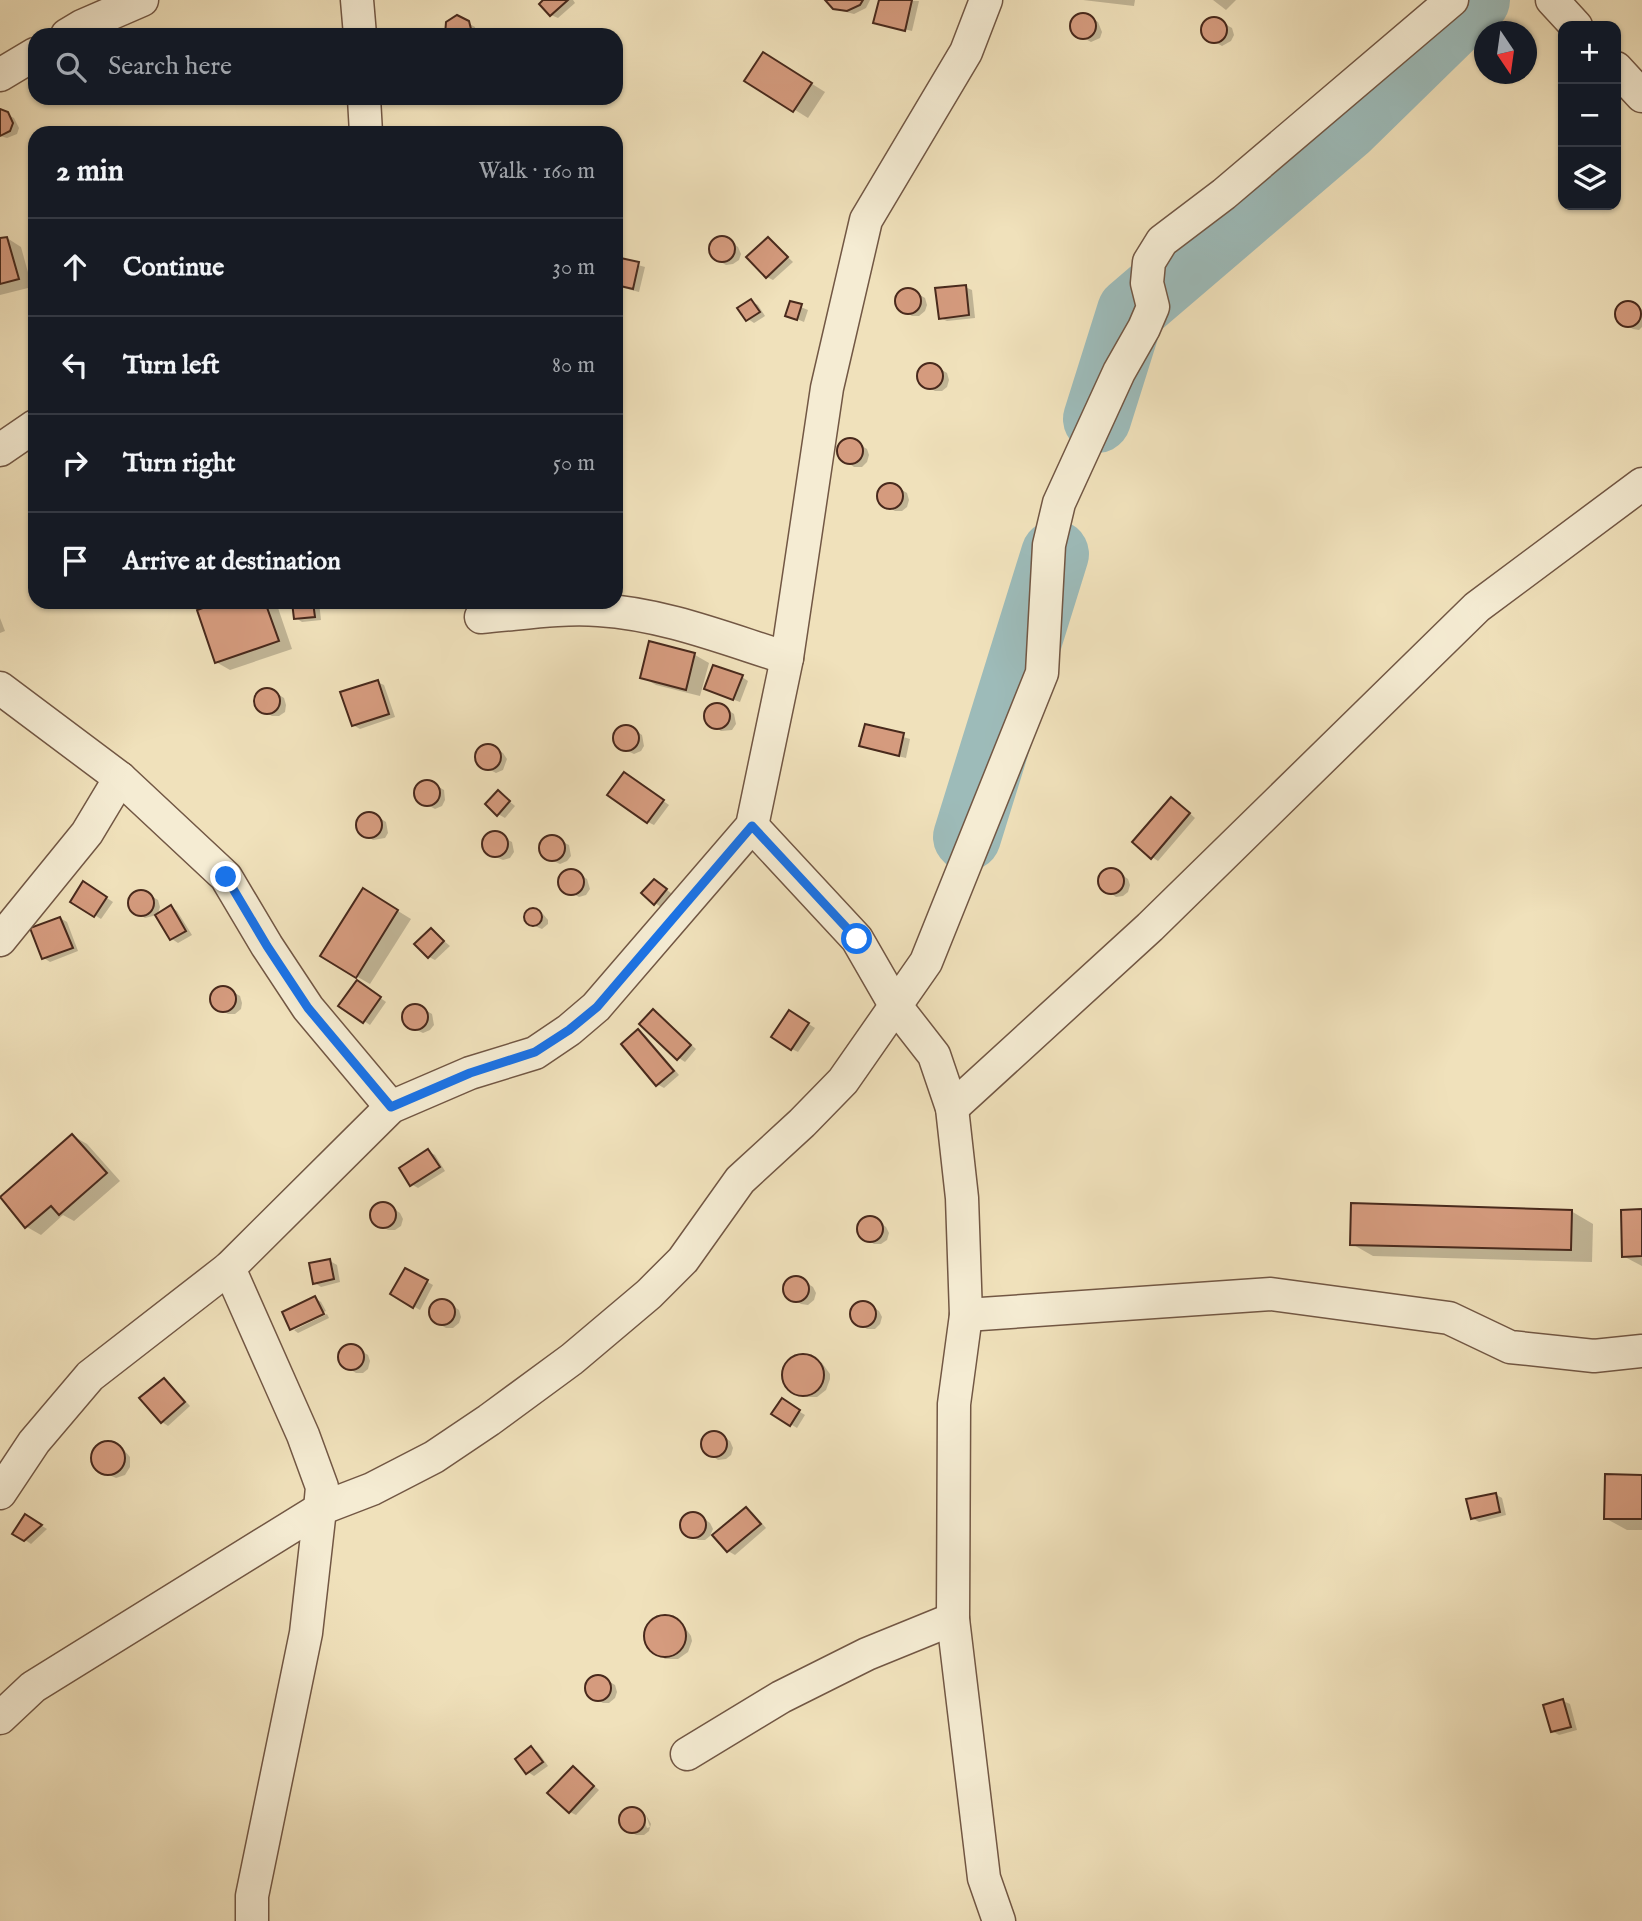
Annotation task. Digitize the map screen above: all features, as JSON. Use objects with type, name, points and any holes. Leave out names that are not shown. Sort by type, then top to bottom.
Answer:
[{"type":"street","points":[[79,28],[142,0]]},
{"type":"street","points":[[357,0],[359,28]]},
{"type":"street","points":[[0,1493],[34,1442],[90,1376],[229,1268],[391,1107],[470,1073],[535,1052],[569,1030],[597,1007],[752,826],[787,658],[827,388],[866,220],[967,52],[986,0]]},
{"type":"street","points":[[0,1717],[33,1687],[320,1510],[372,1489],[434,1457],[572,1359],[649,1294],[684,1260],[740,1180],[843,1081],[926,962],[1042,673],[1049,545],[1059,503],[1119,372],[1153,307],[1147,284],[1149,262],[1162,241],[1224,194],[1452,0]]},
{"type":"street","points":[[1552,0],[1571,21]]},
{"type":"street","points":[[0,75],[28,58]]},
{"type":"street","points":[[1621,73],[1642,96]]},
{"type":"street","points":[[364,105],[366,126]]},
{"type":"street","points":[[0,450],[28,431]]},
{"type":"street","points":[[952,1108],[1150,927],[1477,607],[1642,484]]},
{"type":"street","points":[[481,617],[554,610],[622,613],[657,618],[787,658]]},
{"type":"street","points":[[0,688],[120,778],[226,877],[308,1008],[391,1107]]},
{"type":"street","points":[[0,940],[87,833],[120,778]]},
{"type":"street","points":[[752,826],[857,939],[895,1005],[934,1055],[952,1108],[962,1198],[966,1315],[954,1404],[953,1619],[984,1878],[999,1921]]},
{"type":"street","points":[[229,1268],[303,1435],[322,1487],[306,1633],[252,1896],[252,1921]]},
{"type":"street","points":[[966,1315],[1271,1294],[1449,1318],[1510,1348],[1594,1356],[1642,1351]]},
{"type":"street","points":[[687,1754],[793,1691],[867,1654],[953,1619]]},
{"type":"building","points":[[543,0],[568,0],[550,16],[539,4]]},
{"type":"building","points":[[825,0],[863,0],[860,5],[847,11],[833,9]]},
{"type":"building","points":[[879,0],[912,0],[905,31],[873,23]]},
{"type":"building","points":[[1083,13],[1092,17],[1096,26],[1092,35],[1083,39],[1074,35],[1070,26],[1074,17]]},
{"type":"building","points":[[457,15],[469,21],[471,28],[446,28],[446,22]]},
{"type":"building","points":[[1214,17],[1223,21],[1227,30],[1223,39],[1214,43],[1205,39],[1201,30],[1205,21]]},
{"type":"building","points":[[763,52],[812,83],[793,112],[744,81]]},
{"type":"building","points":[[0,109],[8,112],[13,123],[10,131],[0,136]]},
{"type":"building","points":[[722,236],[731,240],[735,249],[731,258],[722,262],[713,258],[709,249],[713,240]]},
{"type":"building","points":[[7,237],[19,279],[0,284],[0,238]]},
{"type":"building","points":[[768,237],[788,257],[766,278],[746,257]]},
{"type":"building","points":[[623,259],[639,262],[633,289],[623,287]]},
{"type":"building","points":[[966,285],[969,315],[939,319],[935,288]]},
{"type":"building","points":[[908,288],[917,292],[921,301],[917,310],[908,314],[899,310],[895,301],[899,292]]},
{"type":"building","points":[[751,299],[760,312],[746,321],[737,308]]},
{"type":"building","points":[[790,301],[802,304],[797,320],[785,316]]},
{"type":"building","points":[[1628,301],[1637,305],[1641,314],[1637,323],[1628,327],[1619,323],[1615,314],[1619,305]]},
{"type":"building","points":[[930,363],[939,367],[943,376],[939,385],[930,389],[921,385],[917,376],[921,367]]},
{"type":"building","points":[[850,438],[859,442],[863,451],[859,460],[850,464],[841,460],[837,451],[841,442]]},
{"type":"building","points":[[890,483],[899,487],[903,496],[899,505],[890,509],[881,505],[877,496],[881,487]]},
{"type":"building","points":[[268,609],[279,641],[215,663],[197,610]]},
{"type":"building","points":[[293,609],[314,609],[315,617],[294,619]]},
{"type":"building","points":[[649,641],[695,653],[686,690],[640,678]]},
{"type":"building","points":[[713,665],[743,675],[733,700],[704,689]]},
{"type":"building","points":[[378,680],[389,714],[352,726],[340,692]]},
{"type":"building","points":[[267,688],[276,692],[280,701],[276,710],[267,714],[258,710],[254,701],[258,692]]},
{"type":"building","points":[[717,703],[726,707],[730,716],[726,725],[717,729],[708,725],[704,716],[708,707]]},
{"type":"building","points":[[865,724],[904,733],[899,756],[859,746]]},
{"type":"building","points":[[626,725],[635,729],[639,738],[635,747],[626,751],[617,747],[613,738],[617,729]]},
{"type":"building","points":[[488,744],[497,748],[501,757],[497,766],[488,770],[479,766],[475,757],[479,748]]},
{"type":"building","points":[[624,772],[664,800],[647,823],[607,795]]},
{"type":"building","points":[[427,780],[436,784],[440,793],[436,802],[427,806],[418,802],[414,793],[418,784]]},
{"type":"building","points":[[498,790],[510,801],[497,816],[485,804]]},
{"type":"building","points":[[1171,797],[1190,813],[1151,859],[1132,842]]},
{"type":"building","points":[[369,812],[378,816],[382,825],[378,834],[369,838],[360,834],[356,825],[360,816]]},
{"type":"building","points":[[495,831],[504,835],[508,844],[504,853],[495,857],[486,853],[482,844],[486,835]]},
{"type":"building","points":[[552,835],[561,839],[565,848],[561,857],[552,861],[543,857],[539,848],[543,839]]},
{"type":"building","points":[[1111,868],[1120,872],[1124,881],[1120,890],[1111,894],[1102,890],[1098,881],[1102,872]]},
{"type":"building","points":[[571,869],[580,873],[584,882],[580,891],[571,895],[562,891],[558,882],[562,873]]},
{"type":"building","points":[[654,879],[667,889],[654,905],[641,893]]},
{"type":"building","points":[[83,881],[107,897],[94,917],[70,902]]},
{"type":"building","points":[[363,888],[398,910],[356,978],[320,956]]},
{"type":"building","points":[[141,890],[150,894],[154,903],[150,912],[141,916],[132,912],[128,903],[132,894]]},
{"type":"building","points":[[171,905],[186,931],[170,940],[155,915]]},
{"type":"building","points":[[533,908],[540,910],[540,924],[533,926],[526,924],[524,917],[526,910]]},
{"type":"building","points":[[60,917],[73,948],[42,959],[30,928]]},
{"type":"building","points":[[431,928],[444,941],[428,958],[414,944]]},
{"type":"building","points":[[357,980],[381,997],[363,1023],[338,1006]]},
{"type":"building","points":[[223,986],[232,990],[236,999],[232,1008],[223,1012],[214,1008],[210,999],[214,990]]},
{"type":"building","points":[[415,1004],[424,1008],[428,1017],[424,1026],[415,1030],[406,1026],[402,1017],[406,1008]]},
{"type":"building","points":[[653,1009],[691,1045],[677,1060],[639,1024]]},
{"type":"building","points":[[789,1010],[809,1023],[791,1050],[771,1037]]},
{"type":"building","points":[[638,1029],[674,1071],[656,1086],[621,1044]]},
{"type":"building","points":[[72,1134],[107,1173],[59,1215],[51,1206],[25,1228],[0,1197]]},
{"type":"building","points":[[428,1149],[440,1167],[410,1186],[399,1168]]},
{"type":"building","points":[[383,1202],[392,1206],[396,1215],[392,1224],[383,1228],[374,1224],[370,1215],[374,1206]]},
{"type":"building","points":[[1351,1203],[1572,1210],[1571,1250],[1350,1245]]},
{"type":"building","points":[[1642,1209],[1642,1256],[1622,1257],[1621,1210]]},
{"type":"building","points":[[870,1216],[879,1220],[883,1229],[879,1238],[870,1242],[861,1238],[857,1229],[861,1220]]},
{"type":"building","points":[[330,1259],[334,1279],[313,1284],[309,1263]]},
{"type":"building","points":[[405,1268],[428,1280],[413,1308],[390,1294]]},
{"type":"building","points":[[796,1276],[805,1280],[809,1289],[805,1298],[796,1302],[787,1298],[783,1289],[787,1280]]},
{"type":"building","points":[[315,1296],[324,1314],[290,1330],[282,1312]]},
{"type":"building","points":[[442,1299],[451,1303],[455,1312],[451,1321],[442,1325],[433,1321],[429,1312],[433,1303]]},
{"type":"building","points":[[863,1301],[872,1305],[876,1314],[872,1323],[863,1327],[854,1323],[850,1314],[854,1305]]},
{"type":"building","points":[[351,1344],[360,1348],[364,1357],[360,1366],[351,1370],[342,1366],[338,1357],[342,1348]]},
{"type":"building","points":[[803,1354],[818,1360],[824,1375],[818,1390],[803,1396],[788,1390],[782,1375],[788,1360]]},
{"type":"building","points":[[164,1378],[185,1402],[161,1423],[139,1398]]},
{"type":"building","points":[[782,1398],[800,1410],[790,1426],[771,1414]]},
{"type":"building","points":[[714,1431],[723,1435],[727,1444],[723,1453],[714,1457],[705,1453],[701,1444],[705,1435]]},
{"type":"building","points":[[108,1441],[120,1446],[125,1458],[120,1470],[108,1475],[96,1470],[91,1458],[96,1446]]},
{"type":"building","points":[[1605,1474],[1642,1475],[1642,1519],[1604,1519]]},
{"type":"building","points":[[1496,1493],[1500,1512],[1471,1519],[1466,1499]]},
{"type":"building","points":[[746,1507],[761,1524],[727,1552],[712,1535]]},
{"type":"building","points":[[693,1512],[702,1516],[706,1525],[702,1534],[693,1538],[684,1534],[680,1525],[684,1516]]},
{"type":"building","points":[[25,1514],[42,1525],[24,1541],[12,1534]]},
{"type":"building","points":[[665,1615],[680,1621],[686,1636],[680,1651],[665,1657],[650,1651],[644,1636],[650,1621]]},
{"type":"building","points":[[598,1675],[607,1679],[611,1688],[607,1697],[598,1701],[589,1697],[585,1688],[589,1679]]},
{"type":"building","points":[[1563,1699],[1571,1727],[1551,1732],[1543,1705]]},
{"type":"building","points":[[531,1746],[543,1762],[526,1774],[515,1759]]},
{"type":"building","points":[[573,1766],[594,1786],[569,1813],[547,1793]]},
{"type":"building","points":[[632,1807],[641,1811],[645,1820],[641,1829],[632,1833],[623,1829],[619,1820],[623,1811]]},
{"type":"waterway","points":[[1097,419],[1131,311],[1346,127],[1476,0]]},
{"type":"waterway","points":[[967,837],[1055,554]]},
{"type":"route","points":[[226,877],[308,1008],[391,1107],[470,1073],[535,1052],[569,1030],[597,1007],[752,826],[857,939]]}]
